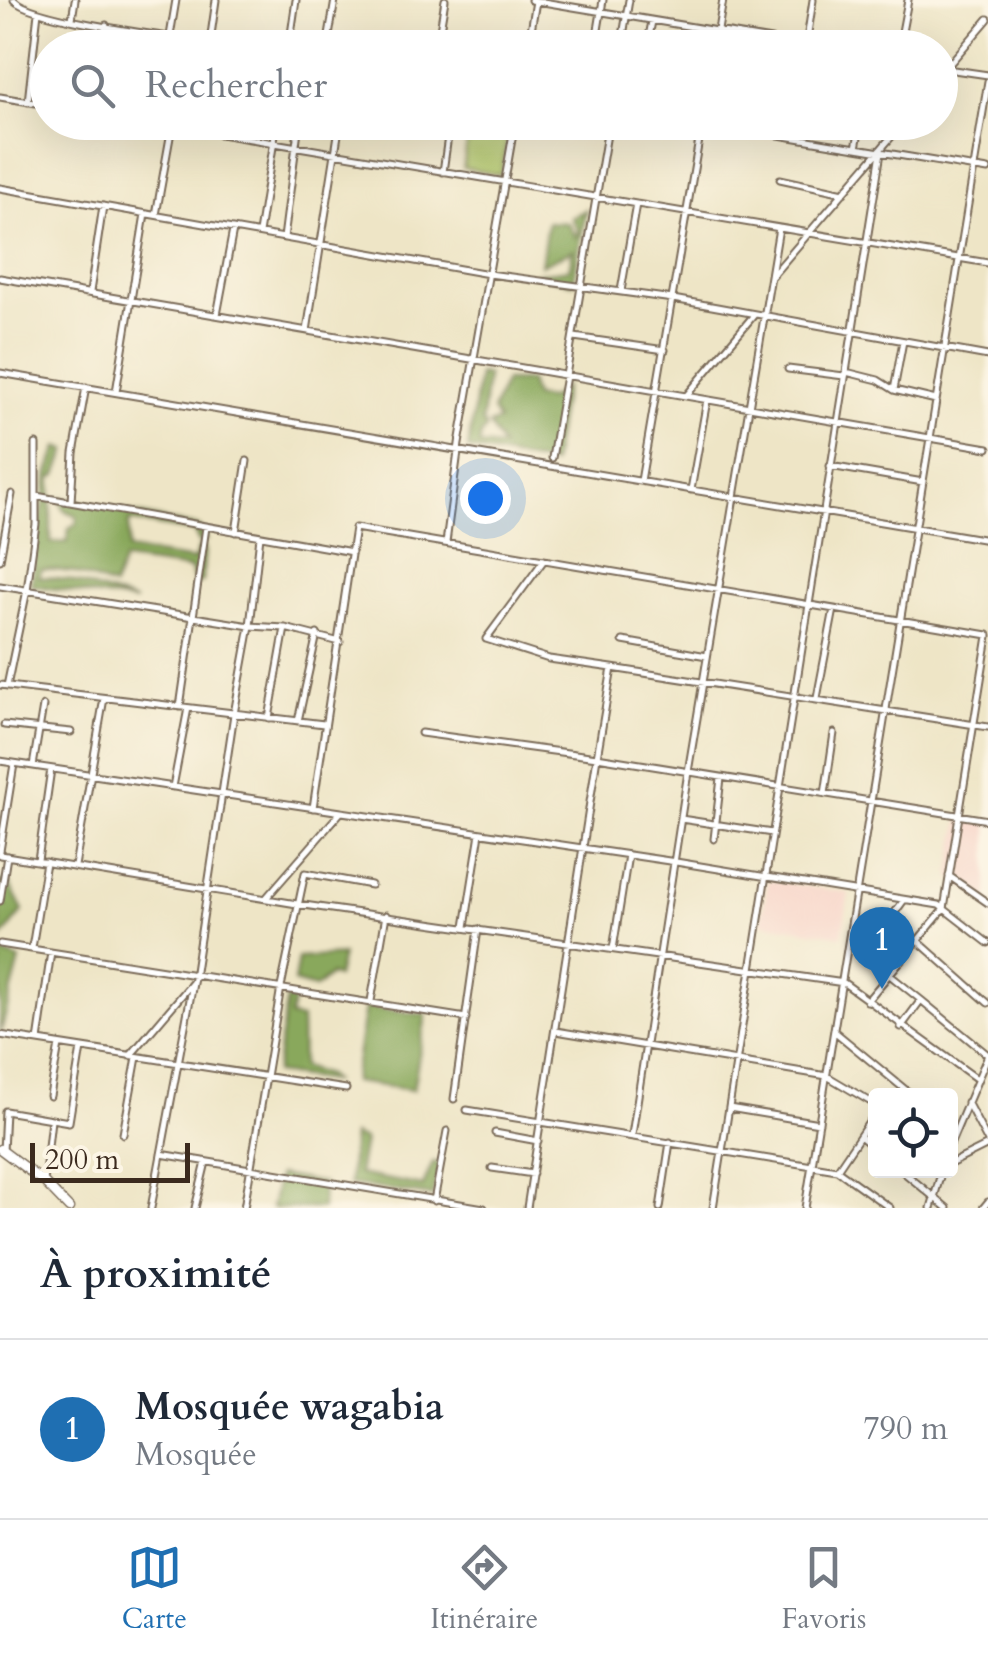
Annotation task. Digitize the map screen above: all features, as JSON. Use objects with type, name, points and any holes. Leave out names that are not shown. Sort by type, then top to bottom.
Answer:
[{"type":"main road","points":[[2,1150],[44,1182],[69,1208]]},
{"type":"street","points":[[14,0],[19,6],[38,12],[135,30]]},
{"type":"street","points":[[72,20],[75,0]]},
{"type":"street","points":[[171,30],[176,0]]},
{"type":"street","points":[[212,30],[216,0]]},
{"type":"street","points":[[292,30],[296,0]]},
{"type":"street","points":[[330,30],[335,0]]},
{"type":"street","points":[[440,30],[445,0]]},
{"type":"street","points":[[531,30],[535,0],[712,30]]},
{"type":"street","points":[[598,30],[603,0]]},
{"type":"street","points":[[625,30],[630,0]]},
{"type":"street","points":[[718,30],[722,0]]},
{"type":"street","points":[[809,30],[814,0]]},
{"type":"street","points":[[902,30],[908,0]]},
{"type":"street","points":[[36,30],[38,12]]},
{"type":"street","points":[[958,52],[988,19]]},
{"type":"street","points":[[650,30],[652,20]]},
{"type":"street","points":[[105,30],[106,25]]},
{"type":"street","points":[[805,1208],[988,78],[958,73]]},
{"type":"street","points":[[0,97],[28,102],[30,84]]},
{"type":"street","points":[[156,216],[170,140]]},
{"type":"street","points":[[255,140],[988,262]]},
{"type":"street","points":[[259,234],[273,140]]},
{"type":"street","points":[[284,238],[297,140]]},
{"type":"street","points":[[307,331],[337,140]]},
{"type":"street","points":[[442,172],[447,140]]},
{"type":"street","points":[[446,543],[458,450],[512,140]]},
{"type":"street","points":[[552,458],[606,140]]},
{"type":"street","points":[[641,482],[699,140]]},
{"type":"street","points":[[808,140],[988,170]]},
{"type":"street","points":[[856,148],[858,140]]},
{"type":"street","points":[[770,278],[890,140]]},
{"type":"street","points":[[713,1208],[881,152]]},
{"type":"street","points":[[780,179],[844,193]]},
{"type":"street","points":[[0,188],[489,274],[673,298],[988,356]]},
{"type":"street","points":[[621,292],[636,204]]},
{"type":"street","points":[[90,293],[103,206]]},
{"type":"street","points":[[116,392],[146,214]]},
{"type":"street","points":[[632,1135],[779,228]]},
{"type":"street","points":[[218,316],[234,229]]},
{"type":"street","points":[[0,280],[988,448]]},
{"type":"street","points":[[686,396],[754,315]]},
{"type":"street","points":[[573,337],[665,350]]},
{"type":"street","points":[[894,390],[903,342]]},
{"type":"street","points":[[788,369],[878,380],[894,390],[936,400]]},
{"type":"street","points":[[0,372],[988,540]]},
{"type":"street","points":[[71,502],[74,452],[86,387]]},
{"type":"street","points":[[692,490],[707,400]]},
{"type":"street","points":[[36,444],[36,524],[27,590],[4,686],[324,724]]},
{"type":"street","points":[[236,532],[247,461]]},
{"type":"street","points":[[830,466],[922,482]]},
{"type":"street","points":[[0,560],[12,494]]},
{"type":"street","points":[[36,496],[352,552]]},
{"type":"street","points":[[173,787],[206,526]]},
{"type":"street","points":[[313,808],[355,528],[988,635],[944,909],[867,1001]]},
{"type":"street","points":[[152,1208],[194,978],[250,626],[260,536]]},
{"type":"street","points":[[544,560],[486,638],[549,658],[988,727]]},
{"type":"street","points":[[0,586],[250,626],[285,628],[340,642]]},
{"type":"street","points":[[817,698],[834,609]]},
{"type":"street","points":[[268,718],[285,628]]},
{"type":"street","points":[[298,721],[317,634]]},
{"type":"street","points":[[622,641],[707,656]]},
{"type":"street","points":[[528,1208],[612,668]]},
{"type":"street","points":[[76,866],[88,774],[104,698]]},
{"type":"street","points":[[32,766],[42,706]]},
{"type":"street","points":[[4,725],[71,732]]},
{"type":"street","points":[[421,733],[988,820]]},
{"type":"street","points":[[825,794],[834,733]]},
{"type":"street","points":[[0,762],[939,905],[988,943]]},
{"type":"street","points":[[0,901],[14,764]]},
{"type":"street","points":[[38,861],[51,769]]},
{"type":"street","points":[[714,839],[721,778]]},
{"type":"street","points":[[267,898],[340,812]]},
{"type":"street","points":[[681,818],[772,833]]},
{"type":"street","points":[[465,927],[480,833]]},
{"type":"street","points":[[2,854],[298,904],[842,983],[976,1079]]},
{"type":"street","points":[[613,949],[628,855]]},
{"type":"street","points":[[32,949],[46,862]]},
{"type":"street","points":[[244,1208],[304,873],[370,885]]},
{"type":"street","points":[[949,876],[988,903]]},
{"type":"street","points":[[872,944],[904,900]]},
{"type":"street","points":[[371,1001],[386,915]]},
{"type":"street","points":[[454,1099],[478,929]]},
{"type":"street","points":[[850,930],[902,962]]},
{"type":"street","points":[[919,942],[988,1003]]},
{"type":"street","points":[[0,944],[194,978],[281,987],[466,1018]]},
{"type":"street","points":[[38,1041],[52,952]]},
{"type":"street","points":[[891,976],[987,1058],[958,1118]]},
{"type":"street","points":[[123,1134],[134,1056],[194,978]]},
{"type":"street","points":[[901,1027],[922,1000]]},
{"type":"street","points":[[556,1031],[826,1076],[868,1103]]},
{"type":"street","points":[[834,1032],[903,1088]]},
{"type":"street","points":[[0,1035],[346,1089]]},
{"type":"street","points":[[50,1096],[59,1044]]},
{"type":"street","points":[[2,1150],[6,1111],[68,1122],[81,1048]]},
{"type":"street","points":[[958,1160],[988,1143],[967,1102]]},
{"type":"street","points":[[729,1108],[819,1124]]},
{"type":"street","points":[[467,1110],[837,1170],[890,1208]]},
{"type":"street","points":[[44,1182],[52,1119]]},
{"type":"street","points":[[837,1170],[868,1122]]},
{"type":"street","points":[[434,1200],[447,1131]]},
{"type":"street","points":[[496,1134],[538,1141]]},
{"type":"street","points":[[860,1136],[868,1143]]},
{"type":"street","points":[[660,1208],[670,1142]]},
{"type":"street","points":[[162,1154],[484,1208]]},
{"type":"street","points":[[195,1208],[206,1162]]},
{"type":"street","points":[[492,1168],[533,1174]]},
{"type":"street","points":[[909,1178],[948,1208]]},
{"type":"street","points":[[931,1208],[939,1178]]},
{"type":"street","points":[[982,1208],[988,1202]]},
{"type":"shaded area","points":[[960,817],[988,821],[988,901],[950,877]]},
{"type":"shaded area","points":[[768,880],[849,893],[842,936],[761,923]]},
{"type":"green space","points":[[467,140],[507,140],[501,175],[463,168]]},
{"type":"green space","points":[[586,210],[573,283],[534,274],[569,269],[573,250],[541,265],[547,222],[568,223],[575,237],[578,231],[571,217]]},
{"type":"green space","points":[[479,374],[487,376],[482,421],[486,429],[479,445],[502,447],[489,425],[498,421],[492,411],[505,381],[529,381],[534,397],[550,399],[564,387],[552,464],[468,449]]},
{"type":"green space","points":[[58,447],[67,450],[57,475],[51,479],[51,543],[67,542],[69,528],[77,523],[77,516],[64,510],[60,498],[200,527],[207,540],[199,542],[194,532],[129,521],[128,550],[194,560],[199,547],[205,548],[202,581],[195,585],[191,569],[124,560],[113,587],[73,572],[42,569],[39,577],[69,580],[136,602],[31,585],[48,475]]},
{"type":"green space","points":[[0,881],[9,883],[23,911],[3,937],[0,936]]},
{"type":"green space","points":[[0,952],[20,960],[0,1035]]},
{"type":"green space","points":[[342,955],[337,977],[330,975],[315,988],[294,982],[298,958]]},
{"type":"green space","points":[[287,998],[294,999],[290,1017],[301,1019],[302,1067],[327,1075],[332,1081],[275,1073]]},
{"type":"green space","points":[[365,1007],[426,1015],[413,1090],[353,1082]]},
{"type":"green space","points":[[353,1135],[364,1140],[358,1174],[423,1186],[433,1162],[440,1163],[432,1196],[349,1184]]},
{"type":"green space","points":[[278,1175],[323,1183],[322,1208],[271,1208]]},
{"type":"place","name":"Mosquée wagabia","points":[[882,989]]}]
